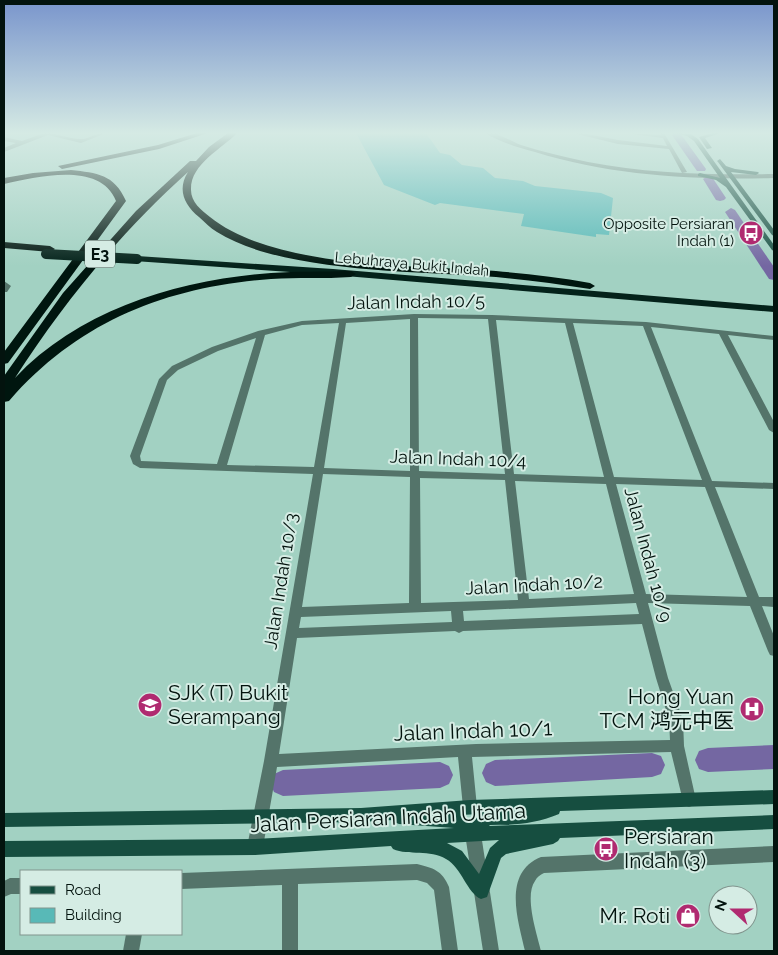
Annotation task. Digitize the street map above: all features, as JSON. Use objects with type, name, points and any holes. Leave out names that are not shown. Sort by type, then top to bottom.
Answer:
[{"type":"highway","points":[[4,181],[18,178]]},
{"type":"highway","points":[[73,265],[121,201],[120,194],[113,183],[95,178]]},
{"type":"highway","name":"E3","points":[[4,360],[73,265],[152,189],[166,178]]},
{"type":"highway","name":"E3","points":[[4,386],[47,321],[95,260],[166,186],[177,178]]},
{"type":"highway","points":[[190,178],[186,191],[190,204],[204,219],[227,235],[254,246],[316,258],[495,274],[590,286]]},
{"type":"highway","points":[[4,245],[48,251]]},
{"type":"highway","points":[[4,250],[48,251]]},
{"type":"highway","name":"Lebuhraya Bukit Indah","points":[[48,251],[360,267],[774,303]]},
{"type":"highway","name":"Lebuhraya Bukit Indah","points":[[139,256],[774,309]]},
{"type":"highway","points":[[4,398],[40,360],[56,348],[105,318],[144,303],[195,287],[243,279],[351,274]]},
{"type":"main road","points":[[713,178],[731,188]]},
{"type":"main road","points":[[724,178],[774,249]]},
{"type":"main road","points":[[732,178],[774,234]]},
{"type":"main road","points":[[740,188],[739,180],[748,178]]},
{"type":"main road","name":"Jalan Persiaran Indah Utama","points":[[4,820],[362,815],[470,807],[774,797]]},
{"type":"main road","points":[[362,815],[451,819],[460,822],[473,834],[486,818],[526,817],[573,804]]},
{"type":"main road","name":"Jalan Persiaran Indah Utama","points":[[4,849],[255,847],[473,834],[774,822]]},
{"type":"main road","points":[[481,891],[495,853],[502,847],[584,830]]},
{"type":"main road","points":[[361,841],[450,850],[464,862],[481,891]]},
{"type":"street","points":[[4,283],[6,286],[4,290]]},
{"type":"street","points":[[414,316],[415,609]]},
{"type":"street","name":"Jalan Indah 10/5","points":[[140,465],[136,462],[135,456],[163,379],[192,359],[261,333],[302,323],[414,316],[492,317],[646,324],[774,338]]},
{"type":"street","points":[[492,317],[524,604]]},
{"type":"street","name":"Jalan Indah 10/3","points":[[255,847],[262,816],[343,320]]},
{"type":"street","name":"Jalan Indah 10/9","points":[[568,320],[641,598],[676,720],[677,746],[690,800]]},
{"type":"street","points":[[646,324],[707,484],[774,651]]},
{"type":"street","points":[[722,332],[774,430]]},
{"type":"street","points":[[221,467],[261,333]]},
{"type":"street","name":"Jalan Indah 10/4","points":[[140,465],[774,486]]},
{"type":"street","name":"Jalan Indah 10/2","points":[[295,612],[415,609],[641,598],[774,602]]},
{"type":"street","points":[[457,607],[459,628]]},
{"type":"street","points":[[292,633],[459,628],[647,619]]},
{"type":"street","name":"Jalan Indah 10/1","points":[[271,761],[464,751],[677,746]]},
{"type":"street","points":[[464,751],[470,807]]},
{"type":"street","points":[[473,834],[491,951]]},
{"type":"street","points":[[533,951],[523,903],[524,885],[530,874],[541,865],[774,854]]},
{"type":"street","points":[[182,881],[417,872],[432,876],[441,887],[450,951]]},
{"type":"street","points":[[290,877],[290,951]]},
{"type":"street","points":[[131,951],[134,935]]},
{"type":"building","points":[[380,178],[494,178],[523,181],[535,186],[601,193],[613,198],[609,235],[596,234],[596,237],[521,226],[524,214],[440,203],[435,205],[384,185]]},
{"type":"waterway","points":[[708,179],[720,198]]},
{"type":"waterway","points":[[731,212],[774,276]]},
{"type":"waterway","points":[[708,760],[774,757]]},
{"type":"waterway","points":[[495,773],[652,765]]},
{"type":"waterway","points":[[283,783],[440,775]]},
{"type":"place","name":"Opposite Persiaran Indah (1)","points":[[751,233]]},
{"type":"place","name":"SJK (T) Bukit Serampang","points":[[150,705]]},
{"type":"place","name":"Hong Yuan TCM 鸿元中医","points":[[752,709]]},
{"type":"place","name":"Persiaran Indah (3)","points":[[606,849]]},
{"type":"place","name":"Mr. Roti","points":[[688,916]]}]
